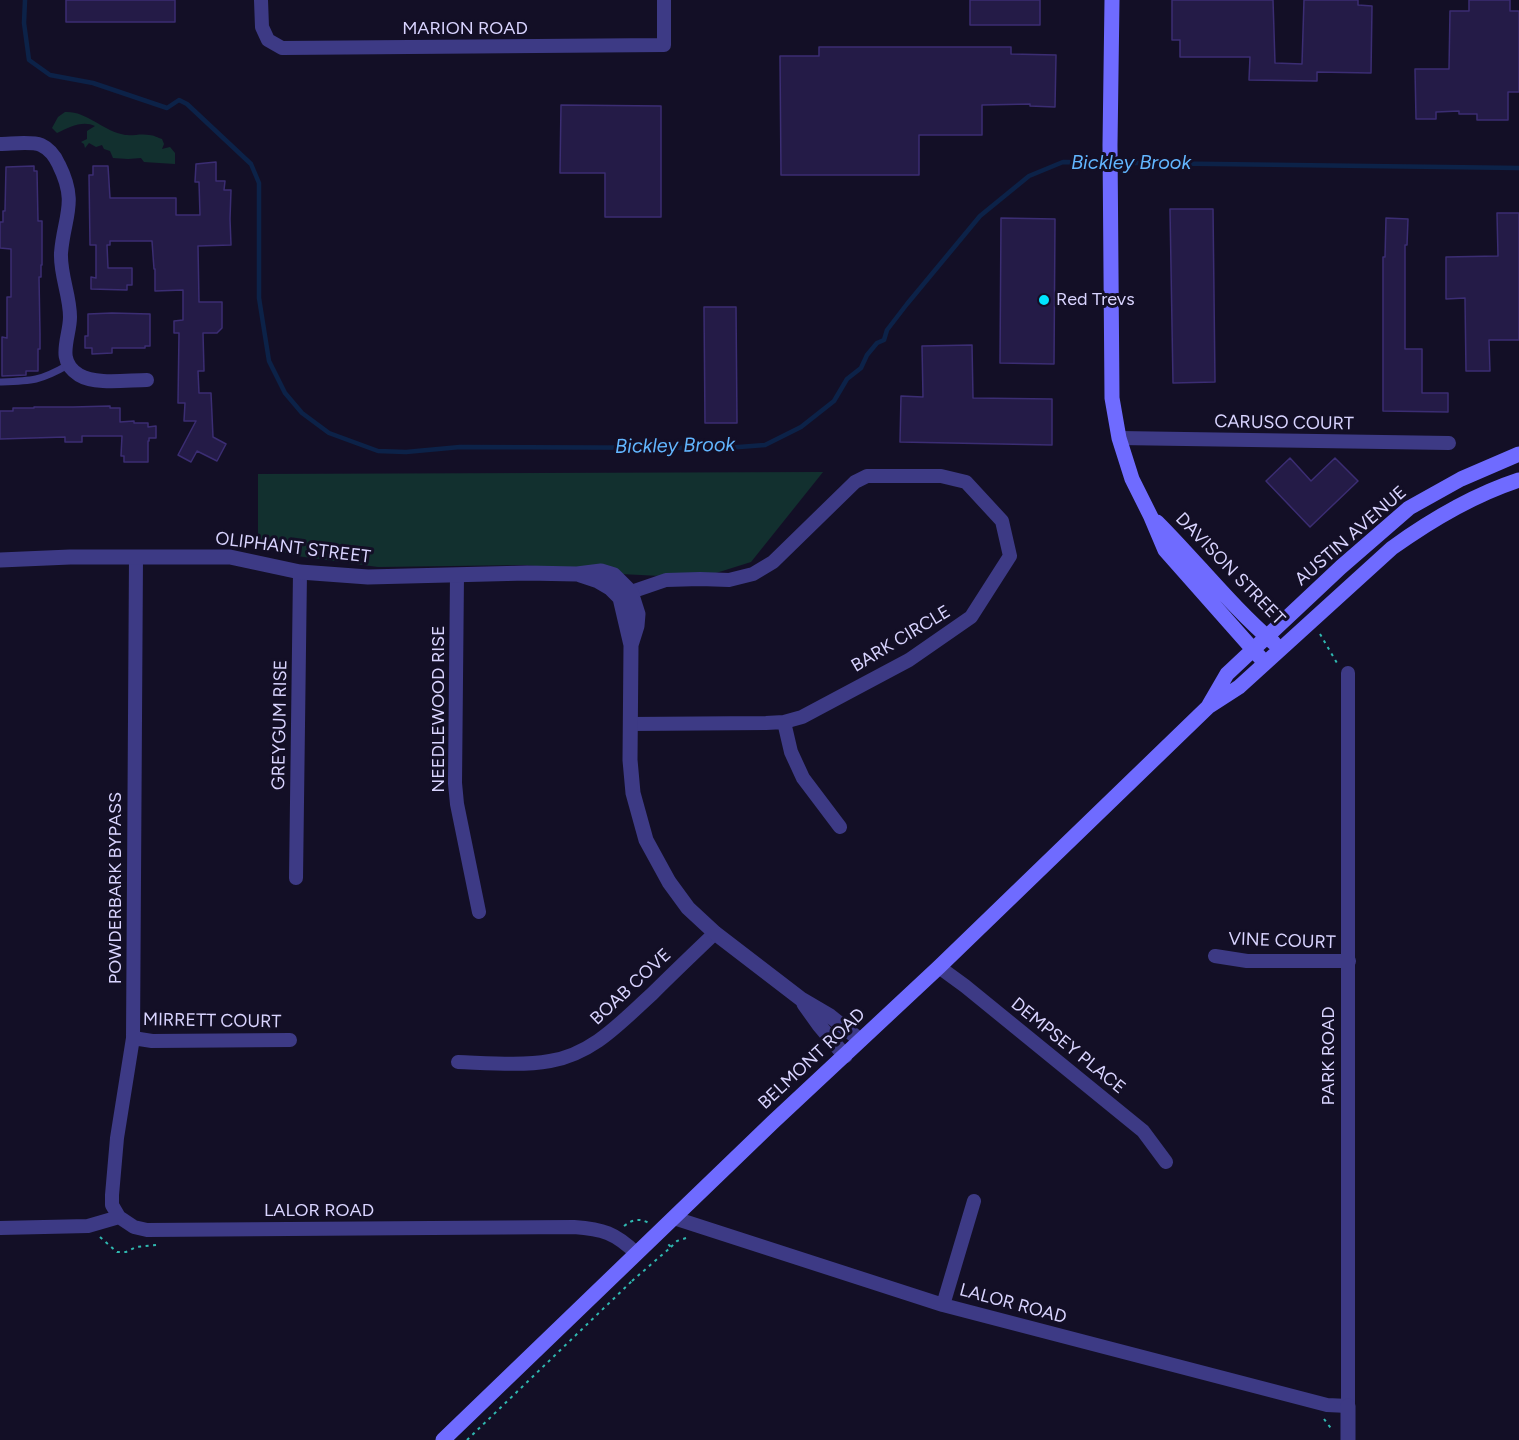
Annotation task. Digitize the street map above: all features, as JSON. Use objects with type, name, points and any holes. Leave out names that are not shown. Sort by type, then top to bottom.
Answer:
[{"type":"main road","name":"DAVISON STREET","points":[[1112,0],[1110,145],[1112,398],[1119,438],[1132,479],[1165,550],[1265,663]]},
{"type":"main road","name":"AUSTIN AVENUE","points":[[1252,649],[1349,559],[1409,508],[1461,478],[1519,454]]},
{"type":"main road","name":"AUSTIN AVENUE","points":[[1265,663],[1392,548],[1412,533],[1474,498],[1519,480]]},
{"type":"main road","name":"DAVISON STREET","points":[[1151,517],[1220,592],[1281,649]]},
{"type":"main road","name":"BELMONT ROAD","points":[[1208,707],[1227,674],[1252,649]]},
{"type":"main road","name":"BELMONT ROAD","points":[[443,1440],[1208,707],[1239,687],[1265,663]]},
{"type":"street","name":"MARION ROAD","points":[[261,0],[262,27],[268,40],[282,48],[664,45],[664,0]]},
{"type":"street","points":[[0,144],[39,144],[48,149],[56,159],[72,191],[61,253],[70,317],[64,354],[68,365],[79,375],[95,381],[147,380]]},
{"type":"street","name":"CARUSO COURT","points":[[1119,438],[1449,443]]},
{"type":"street","name":"BARK CIRCLE","points":[[626,595],[666,580],[729,580],[753,574],[773,562],[855,482],[867,476],[940,476],[966,482],[1002,521],[1010,556],[970,617],[909,660],[802,717],[784,722],[766,723],[630,724]]},
{"type":"street","name":"OLIPHANT STREET","points":[[1,561],[70,557],[230,557],[300,572],[368,577],[577,574],[601,571],[614,575],[626,595]]},
{"type":"street","name":"POWDERBARK BYPASS","points":[[119,1217],[112,1205],[112,1196],[117,1138],[133,1038],[136,557]]},
{"type":"street","name":"GREYGUM RISE","points":[[296,878],[300,572]]},
{"type":"street","name":"NEEDLEWOOD RISE","points":[[458,575],[455,783],[457,804],[479,912]]},
{"type":"street","points":[[626,595],[638,614],[638,626],[631,645],[630,760],[633,793],[646,840],[669,882],[688,908],[715,933],[801,999],[830,1016],[860,1040]]},
{"type":"street","name":"PARK ROAD","points":[[1348,673],[1348,1440]]},
{"type":"street","points":[[784,722],[791,752],[803,778],[840,827]]},
{"type":"street","name":"BOAB COVE","points":[[458,1062],[534,1063],[574,1055],[593,1045],[613,1030],[715,933]]},
{"type":"street","name":"VINE COURT","points":[[1215,956],[1247,961],[1349,961]]},
{"type":"street","name":"DEMPSEY PLACE","points":[[939,967],[1143,1131],[1166,1162]]},
{"type":"street","points":[[801,999],[845,1056]]},
{"type":"street","name":"MIRRETT COURT","points":[[133,1038],[152,1041],[290,1041]]},
{"type":"street","points":[[943,1305],[974,1201]]},
{"type":"street","points":[[0,1228],[88,1226],[119,1217]]},
{"type":"street","name":"LALOR ROAD","points":[[119,1217],[134,1227],[147,1230],[593,1228],[609,1233],[625,1242],[636,1253]]},
{"type":"street","name":"LALOR ROAD","points":[[674,1218],[943,1305],[1327,1405],[1348,1406]]},
{"type":"lane","points":[[0,382],[40,379],[68,365]]},
{"type":"path","points":[[1310,622],[1335,661],[1348,673]]},
{"type":"path","points":[[98,1236],[117,1252],[155,1245]]},
{"type":"path","points":[[467,1440],[632,1281],[621,1267]]},
{"type":"green space","points":[[65,112],[80,114],[121,134],[151,135],[162,139],[164,144],[162,149],[170,147],[175,153],[175,164],[144,162],[141,158],[113,158],[110,151],[104,149],[102,145],[96,147],[89,143],[85,148],[81,142],[87,139],[87,131],[95,126],[81,124],[57,133],[52,128],[58,117]]},
{"type":"green space","points":[[823,472],[751,562],[700,578],[621,574],[525,565],[378,567],[297,556],[258,545],[258,474]]},
{"type":"building","points":[[66,0],[175,0],[175,22],[66,22]]},
{"type":"building","points":[[970,0],[1040,0],[1040,25],[970,25]]},
{"type":"building","points":[[1172,0],[1273,0],[1275,63],[1302,64],[1304,0],[1358,0],[1358,5],[1372,6],[1371,73],[1317,72],[1317,81],[1249,80],[1250,57],[1180,57],[1180,40],[1172,40]]},
{"type":"building","points":[[1469,0],[1510,0],[1510,11],[1519,11],[1519,92],[1508,92],[1508,120],[1477,120],[1477,114],[1459,114],[1459,111],[1436,112],[1436,119],[1416,119],[1415,69],[1449,69],[1450,11],[1469,11]]},
{"type":"building","points":[[819,47],[1011,47],[1011,54],[1056,55],[1055,107],[1030,106],[1030,104],[982,105],[982,135],[919,135],[919,175],[781,175],[780,56],[819,56]]},
{"type":"building","points":[[561,105],[661,106],[661,217],[605,217],[605,173],[560,173]]},
{"type":"building","points":[[216,162],[216,181],[225,181],[224,190],[231,190],[231,245],[198,246],[199,302],[222,302],[222,328],[217,333],[203,333],[204,371],[198,371],[199,393],[211,393],[213,437],[226,444],[217,461],[197,451],[191,462],[178,455],[196,421],[184,421],[185,403],[178,403],[179,333],[174,333],[174,321],[183,320],[183,290],[155,291],[152,241],[110,241],[110,245],[107,245],[108,268],[132,268],[132,285],[127,285],[127,290],[91,289],[91,277],[96,278],[96,245],[90,245],[89,175],[93,175],[93,166],[108,166],[110,198],[176,198],[176,215],[200,215],[199,182],[195,182],[196,164]]},
{"type":"building","points":[[34,166],[34,171],[37,171],[38,221],[42,221],[38,371],[26,371],[26,375],[2,376],[2,337],[7,338],[7,297],[11,297],[11,249],[0,248],[0,222],[3,222],[3,211],[5,211],[6,167]]},
{"type":"building","points":[[1170,209],[1213,209],[1215,382],[1173,383]]},
{"type":"building","points":[[1497,213],[1519,213],[1519,340],[1489,340],[1490,371],[1466,371],[1465,298],[1446,299],[1446,257],[1498,256]]},
{"type":"building","points":[[1001,218],[1055,219],[1054,364],[1000,363]]},
{"type":"building","points":[[1386,218],[1408,219],[1407,245],[1405,245],[1405,349],[1422,349],[1422,393],[1448,393],[1448,412],[1383,411],[1383,257],[1385,257]]},
{"type":"building","points":[[704,307],[736,307],[737,423],[705,423]]},
{"type":"building","points":[[88,314],[150,314],[150,346],[112,348],[112,353],[92,354],[92,348],[85,348],[85,336],[88,336]]},
{"type":"building","points":[[972,345],[973,398],[1052,399],[1052,445],[900,442],[901,396],[923,397],[922,346]]},
{"type":"building","points":[[110,406],[110,408],[120,408],[120,422],[134,421],[134,423],[148,423],[148,427],[156,426],[156,438],[149,438],[148,441],[148,462],[124,462],[124,456],[121,456],[122,436],[82,436],[82,442],[65,442],[65,437],[0,439],[0,411],[34,407]]},
{"type":"building","points":[[1290,458],[1311,481],[1335,458],[1358,481],[1310,527],[1266,481]]},
{"type":"waterway","name":"Bickley Brook","points":[[25,0],[24,23],[29,60],[50,75],[93,83],[167,108],[179,100],[187,104],[251,164],[259,183],[259,298],[269,361],[285,393],[302,413],[329,433],[378,451],[406,452],[460,447],[726,448],[765,445],[801,427],[834,401],[847,379],[861,368],[867,355],[877,343],[884,340],[887,330],[907,304],[980,216],[1029,176],[1063,162],[1519,168]]},
{"type":"place","name":"Red Trevs","points":[[1044,300]]}]
